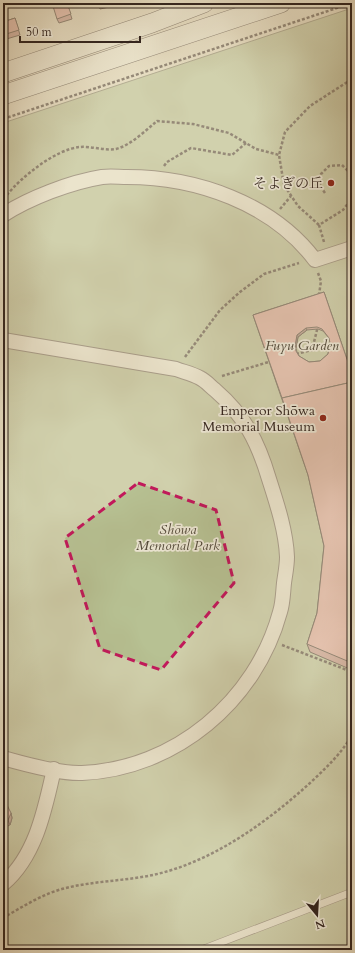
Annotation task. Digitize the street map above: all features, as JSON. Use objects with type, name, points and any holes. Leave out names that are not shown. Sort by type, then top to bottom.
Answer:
[{"type":"main road","points":[[3,73],[152,23],[204,3]]},
{"type":"main road","points":[[3,95],[281,3]]},
{"type":"street","points":[[3,215],[55,190],[102,177],[156,178],[190,183],[228,196],[273,219],[302,242],[315,260],[352,248]]},
{"type":"street","points":[[3,340],[176,369],[200,378],[232,405],[261,451],[277,504],[287,558],[280,611],[269,641],[246,682],[225,710],[202,728],[175,747],[147,760],[110,771],[80,774],[3,758]]},
{"type":"street","points":[[3,884],[25,856],[36,836],[44,812],[54,769]]},
{"type":"lane","points":[[201,950],[352,892]]},
{"type":"path","points":[[3,119],[352,3]]},
{"type":"path","points":[[328,256],[319,225],[298,206],[284,185],[279,155],[285,132],[310,106],[352,79]]},
{"type":"path","points":[[5,201],[6,195],[18,181],[36,169],[51,156],[78,147],[116,149],[132,140],[157,121],[192,124],[229,133],[256,149],[279,155]]},
{"type":"path","points":[[156,178],[167,162],[191,148],[232,155],[246,142]]},
{"type":"path","points":[[326,193],[320,186],[321,174],[329,166],[342,165],[352,177]]},
{"type":"path","points":[[319,225],[343,210],[352,198]]},
{"type":"path","points":[[176,369],[220,310],[240,292],[264,274],[300,263]]},
{"type":"path","points":[[290,356],[312,350],[318,329],[318,323]]},
{"type":"path","points":[[292,353],[294,358]]},
{"type":"path","points":[[200,378],[220,376],[276,360]]},
{"type":"path","points":[[269,641],[305,653],[352,672]]},
{"type":"path","points":[[3,918],[35,900],[65,888],[153,875],[194,861],[234,841],[282,809],[338,757],[352,736]]},
{"type":"highlighted area","points":[[138,483],[216,510],[234,583],[161,670],[100,649],[65,538]]},
{"type":"green space","name":"Shōwa Memorial Park","points":[[352,8],[352,950],[3,950],[3,123]]},
{"type":"building","points":[[52,3],[67,3],[71,14],[57,19]]},
{"type":"building","points":[[15,18],[19,30],[3,35],[3,22]]},
{"type":"building","points":[[324,292],[352,374],[352,382],[282,398],[253,315]],"holes":[[[317,327],[322,329],[329,338],[330,343],[328,354],[320,361],[309,362],[299,356],[296,351],[295,346],[297,335],[306,328]]]},
{"type":"building","name":"Fuyu Garden","points":[[352,382],[352,663],[307,644],[317,613],[324,546],[308,475],[282,398]]},
{"type":"building","points":[[3,802],[6,803],[11,813],[8,820],[3,823]]},
{"type":"building","points":[[3,839],[5,843],[3,852]]},
{"type":"place","name":"そよぎの丘","points":[[331,183]]},
{"type":"place","name":"Emperor Shōwa Memorial Museum","points":[[323,418]]}]
